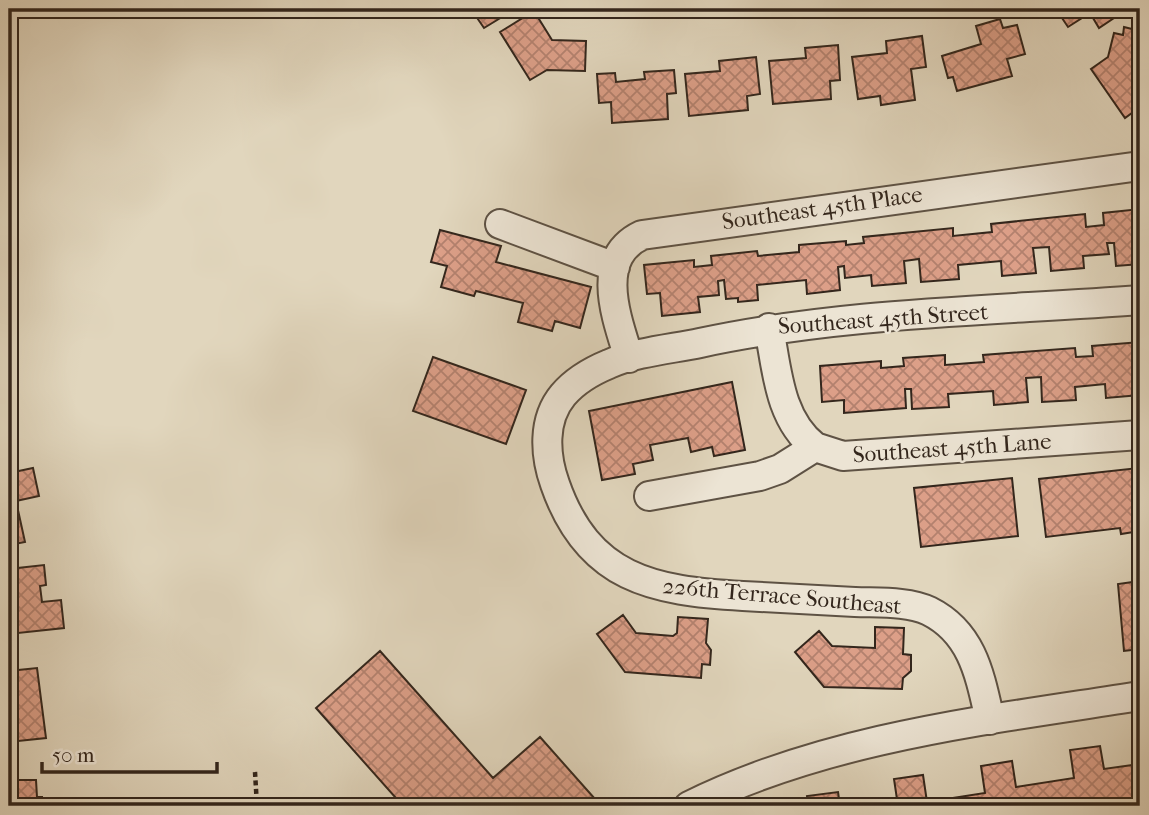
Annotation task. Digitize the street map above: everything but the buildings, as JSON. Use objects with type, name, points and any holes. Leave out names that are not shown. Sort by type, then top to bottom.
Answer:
[{"type":"street","name":"Southeast 45th Place","points":[[614,267],[623,249],[633,239],[658,230],[1140,166]]},
{"type":"street","points":[[500,224],[614,267],[611,296],[629,358]]},
{"type":"street","name":"Southeast 45th Street","points":[[629,358],[769,328],[1140,300]]},
{"type":"street","points":[[649,496],[761,477],[780,469],[815,447],[800,435],[790,418],[769,328]]},
{"type":"street","name":"226th Terrace Southeast","points":[[629,358],[611,363],[570,387],[560,398],[547,434],[549,463],[559,498],[585,539],[602,557],[641,582],[684,593],[892,604],[927,610],[953,628],[970,648],[990,720]]},
{"type":"street","name":"Southeast 45th Lane","points":[[815,447],[843,456],[1140,435]]},
{"type":"street","points":[[689,806],[726,788],[798,762],[990,720],[1140,696]]},
{"type":"path","points":[[255,772],[257,806]]}]
